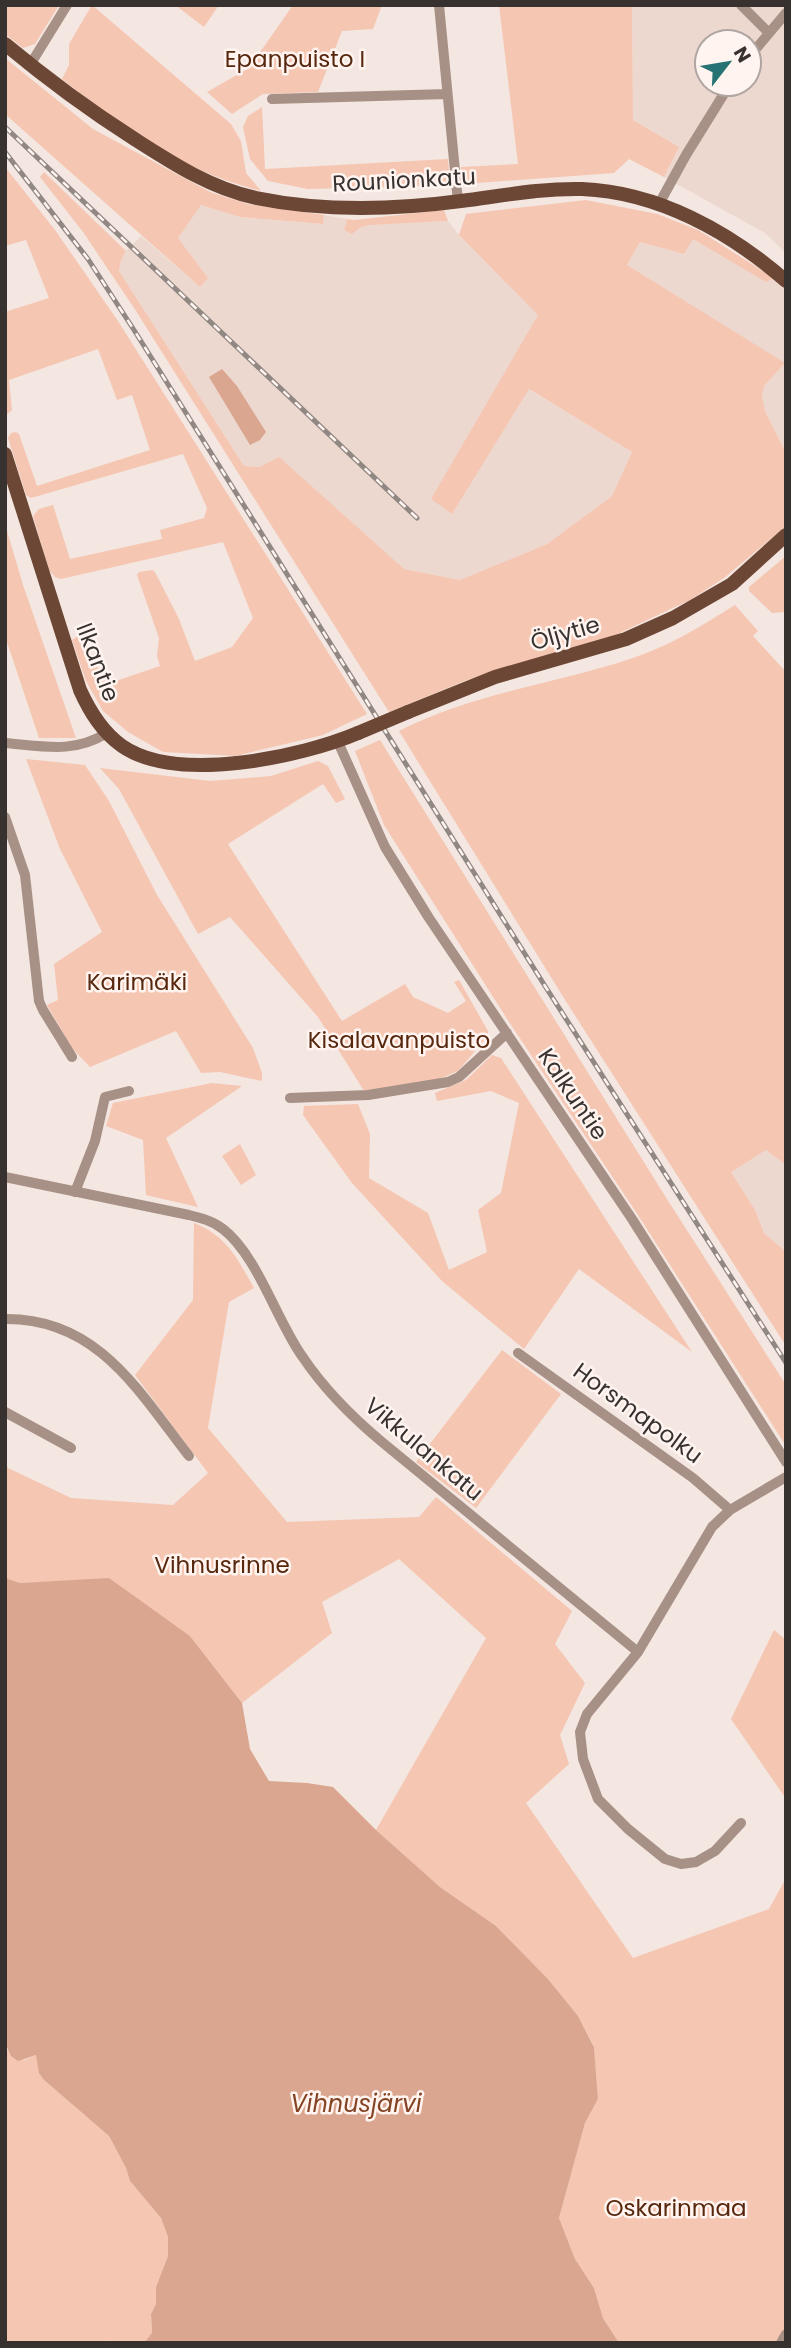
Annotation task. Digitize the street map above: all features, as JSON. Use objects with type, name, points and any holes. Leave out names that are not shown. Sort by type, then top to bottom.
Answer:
[{"type":"main road","name":"Rounionkatu","points":[[5,44],[98,116],[179,167],[211,183],[255,198],[333,209],[389,208],[458,202],[556,189],[608,192],[659,204],[706,225],[737,242],[786,281]]},
{"type":"main road","name":"Ilkantie","points":[[5,454],[80,690],[93,716],[123,747],[144,756],[197,765],[265,760],[338,742]]},
{"type":"main road","name":"Öljytie","points":[[338,742],[485,680],[602,647],[662,623],[732,584],[786,535]]},
{"type":"street","points":[[30,65],[67,5]]},
{"type":"street","points":[[439,5],[458,202]]},
{"type":"street","points":[[741,5],[769,33]]},
{"type":"street","points":[[763,40],[786,13]]},
{"type":"street","points":[[272,99],[447,94]]},
{"type":"street","points":[[659,204],[685,155],[721,98]]},
{"type":"street","points":[[5,743],[72,747],[88,744],[107,733]]},
{"type":"street","name":"Kalkuntie","points":[[338,742],[385,847],[632,1219],[786,1462]]},
{"type":"street","points":[[5,817],[25,876],[40,1001],[72,1056]]},
{"type":"street","points":[[290,1098],[368,1095],[448,1082],[459,1077],[506,1033]]},
{"type":"street","points":[[75,1192],[96,1141],[105,1097],[129,1091]]},
{"type":"street","name":"Vikkulankatu","points":[[5,1177],[189,1214],[224,1230],[247,1258],[302,1357],[344,1408],[391,1450],[638,1652]]},
{"type":"street","points":[[5,1320],[45,1324],[84,1339],[121,1368],[189,1456]]},
{"type":"street","name":"Horsmapolku","points":[[519,1353],[693,1478],[730,1510]]},
{"type":"street","points":[[5,1412],[71,1448]]},
{"type":"street","points":[[741,1823],[715,1851],[696,1862],[681,1864],[665,1859],[628,1829],[598,1799],[583,1759],[580,1732],[587,1714],[638,1652],[712,1527],[730,1510],[786,1477]]},
{"type":"street","points":[[781,2343],[786,2333]]},
{"type":"shaded area","points":[[632,5],[786,5],[786,253],[765,233],[664,177],[679,147],[633,120]]},
{"type":"shaded area","points":[[201,205],[240,217],[322,224],[324,215],[347,219],[344,230],[371,225],[448,221],[539,315],[505,375],[632,452],[612,496],[547,544],[460,580],[404,569],[260,467],[244,466],[119,271],[126,251],[141,236],[200,287],[208,278],[177,238]]},
{"type":"shaded area","points":[[693,238],[774,278],[786,289],[786,453],[765,411],[762,395],[764,386],[784,364],[627,265],[640,242],[684,254]]},
{"type":"shaded area","points":[[766,1150],[786,1165],[786,1252],[764,1233],[755,1210],[730,1171]]},
{"type":"green space","points":[[5,5],[59,5],[35,44],[23,48],[5,34]]},
{"type":"green space","points":[[92,5],[231,124],[241,141],[246,173],[261,191],[204,172],[155,147],[109,116],[62,79],[69,65],[69,44]]},
{"type":"green space","points":[[175,5],[219,5],[204,27]]},
{"type":"green space","name":"Epanpuisto I","points":[[293,5],[382,5],[373,29],[342,31],[318,92],[263,94],[232,114],[207,92],[249,68]]},
{"type":"green space","points":[[499,5],[632,5],[633,120],[679,147],[664,177],[629,159],[614,173],[463,184],[461,167],[518,164]]},
{"type":"green space","points":[[5,58],[93,129],[210,192],[248,204],[324,215],[323,224],[240,217],[201,205],[178,238],[208,278],[200,287],[5,114]]},
{"type":"green space","points":[[262,107],[265,169],[448,159],[450,185],[308,189],[268,181],[250,159],[243,127],[248,116]]},
{"type":"green space","points":[[5,167],[55,230],[116,318],[367,714],[323,735],[235,756],[163,752],[128,732],[103,711],[86,681],[72,640],[78,636],[84,641],[107,684],[160,666],[157,656],[159,638],[137,575],[139,572],[153,570],[156,574],[179,619],[195,661],[232,647],[253,618],[223,542],[61,579],[49,570],[33,516],[39,509],[53,505],[70,559],[162,539],[160,530],[204,518],[207,508],[183,454],[31,498],[26,495],[8,438],[11,433],[19,434],[37,486],[150,450],[132,395],[117,400],[98,349],[9,380],[12,410],[5,416],[5,312],[49,298],[26,240],[5,246]]},
{"type":"green space","points":[[44,172],[126,251],[119,271],[244,466],[260,467],[279,457],[404,569],[460,580],[547,544],[612,496],[632,452],[529,389],[452,514],[431,499],[538,315],[459,235],[466,214],[586,200],[657,214],[698,230],[774,278],[766,282],[693,239],[684,254],[640,242],[627,265],[785,363],[764,386],[762,395],[765,411],[786,453],[786,526],[724,578],[690,600],[598,643],[467,680],[389,712],[136,311],[83,232],[40,177]]},
{"type":"green space","points":[[444,210],[448,221],[371,225],[361,227],[352,234],[344,230],[347,219]]},
{"type":"green space","points":[[5,524],[23,585],[76,738],[39,738],[5,636]]},
{"type":"green space","points":[[786,556],[786,612],[772,613],[749,591],[749,587]]},
{"type":"green space","points":[[735,605],[758,631],[753,636],[786,672],[786,1165],[766,1150],[731,1172],[755,1210],[764,1233],[786,1252],[786,1346],[562,995],[399,731],[454,708],[644,654],[710,621]]},
{"type":"green space","points":[[380,740],[786,1385],[786,1446],[636,1212],[509,1022],[384,825],[355,751]]},
{"type":"green space","name":"Karimäki","points":[[26,759],[85,765],[109,801],[157,895],[253,1048],[262,1073],[262,1081],[220,1072],[201,1073],[176,1031],[90,1067],[72,1048],[47,1005],[58,1000],[54,964],[102,932],[60,849]]},
{"type":"green space","name":"Kisalavanpuisto","points":[[318,761],[328,766],[345,799],[336,803],[323,784],[228,844],[342,1021],[405,984],[413,997],[448,1013],[466,1001],[454,982],[459,980],[488,1031],[488,1036],[458,1071],[437,1080],[364,1091],[318,1017],[230,917],[198,934],[119,789],[100,768],[210,781],[271,776]]},
{"type":"green space","points":[[492,1055],[501,1058],[692,1352],[579,1269],[524,1349],[442,1281],[352,1183],[303,1115],[304,1106],[358,1104],[370,1134],[369,1178],[428,1213],[449,1270],[487,1252],[478,1210],[501,1193],[519,1103],[491,1091],[437,1101],[435,1093],[466,1080]]},
{"type":"green space","points":[[212,1083],[242,1086],[166,1138],[198,1207],[146,1195],[143,1140],[106,1126],[113,1103]]},
{"type":"green space","points":[[240,1144],[256,1175],[241,1185],[222,1156]]},
{"type":"green space","name":"Oskarinmaa","points":[[194,1223],[223,1241],[254,1288],[229,1302],[208,1428],[287,1522],[419,1517],[436,1497],[572,1611],[555,1644],[585,1683],[560,1735],[569,1764],[526,1803],[633,1958],[769,1909],[786,1878],[786,2343],[619,2343],[603,2318],[594,2288],[575,2259],[559,2218],[585,2123],[598,2099],[594,2046],[578,2016],[548,1979],[496,1926],[440,1887],[376,1830],[486,1638],[399,1559],[322,1602],[332,1633],[242,1703],[190,1636],[109,1579],[20,1583],[5,1578],[5,1463],[8,1468],[71,1498],[173,1505],[208,1473],[135,1375],[193,1300]]},
{"type":"green space","points":[[502,1350],[561,1394],[476,1508],[416,1462]]},
{"type":"green space","points":[[774,1630],[786,1640],[786,1799],[731,1719]]},
{"type":"green space","points":[[5,2043],[7,2050],[24,2060],[36,2055],[44,2080],[109,2136],[130,2181],[161,2218],[168,2237],[168,2256],[156,2287],[156,2304],[151,2314],[152,2334],[144,2343],[110,2343],[106,2340],[105,2343],[5,2343]]},
{"type":"water","points":[[222,369],[237,386],[266,432],[260,440],[250,445],[209,377]]},
{"type":"water","name":"Vihnusjärvi","points":[[5,1578],[20,1583],[109,1578],[190,1636],[242,1703],[250,1749],[269,1781],[333,1787],[440,1887],[496,1926],[548,1979],[578,2016],[594,2047],[598,2099],[585,2123],[559,2218],[575,2259],[594,2288],[603,2318],[619,2343],[144,2343],[152,2333],[151,2314],[156,2304],[156,2287],[168,2256],[168,2237],[161,2218],[130,2181],[109,2136],[44,2080],[39,2073],[36,2055],[18,2061],[11,2056],[5,2043]]},
{"type":"railway","points":[[5,127],[417,518]]},
{"type":"railway","points":[[5,152],[88,259],[134,330],[545,986],[786,1363]]},
{"type":"park label","name":"Vihnusrinne","points":[[222,1565]]}]
